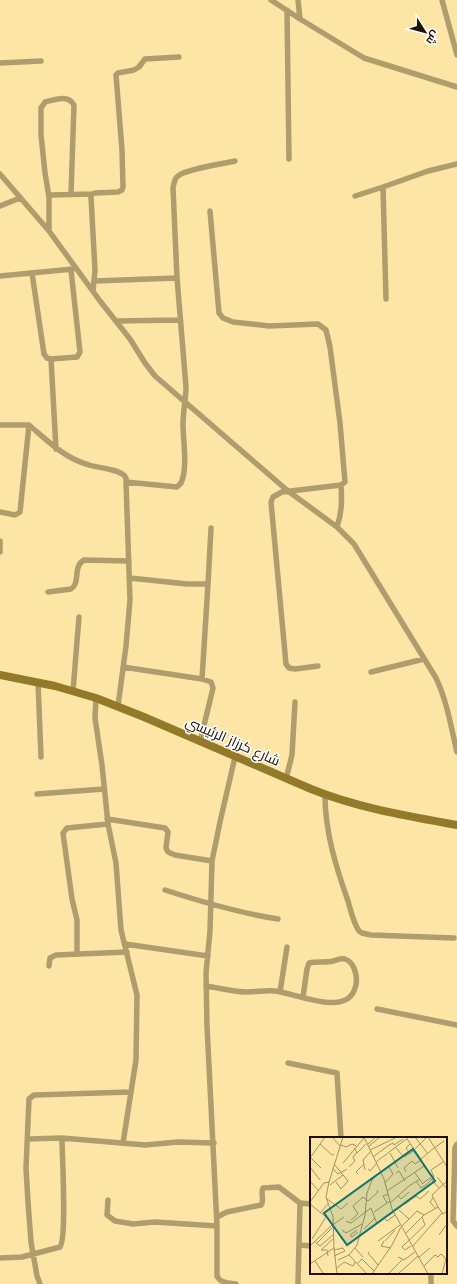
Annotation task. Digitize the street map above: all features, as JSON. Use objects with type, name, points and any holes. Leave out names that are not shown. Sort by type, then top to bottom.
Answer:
[{"type":"street","points":[[271,0],[364,58],[457,87]]},
{"type":"street","points":[[298,0],[300,19]]},
{"type":"street","points":[[442,0],[457,54]]},
{"type":"street","points":[[287,10],[289,159]]},
{"type":"street","points":[[49,197],[51,195],[92,194],[118,192],[122,190],[122,150],[116,78],[118,73],[139,68],[145,59],[179,57]]},
{"type":"street","points":[[0,63],[41,61]]},
{"type":"street","points":[[48,231],[49,197],[41,135],[41,108],[45,102],[68,98],[74,105],[71,194]]},
{"type":"street","points":[[126,482],[177,487],[181,483],[184,470],[183,425],[186,402],[186,386],[177,278],[173,188],[175,180],[178,176],[186,172],[235,161]]},
{"type":"street","points":[[355,196],[457,164]]},
{"type":"street","points":[[0,174],[48,231],[74,269],[130,339],[150,369],[288,491],[337,527],[354,544],[439,685],[449,716],[457,752]]},
{"type":"street","points":[[383,187],[386,299]]},
{"type":"street","points":[[92,194],[94,244],[93,291]]},
{"type":"street","points":[[0,206],[20,198]]},
{"type":"street","points":[[210,211],[219,313],[223,318],[233,322],[269,326],[318,324],[326,330],[330,347],[346,480],[344,484],[341,485],[288,491],[277,494],[273,497],[271,502],[286,664],[289,668],[295,669],[318,666]]},
{"type":"street","points":[[0,276],[74,269]]},
{"type":"street","points":[[32,273],[44,354],[47,358],[51,359],[77,357],[80,353],[74,269]]},
{"type":"street","points":[[94,281],[177,278]]},
{"type":"street","points":[[116,321],[180,320]]},
{"type":"street","points":[[51,359],[56,449]]},
{"type":"street","points":[[0,425],[29,425],[56,449],[68,456],[86,464],[122,472],[126,478],[130,600],[118,706]]},
{"type":"street","points":[[0,512],[15,515],[20,512],[29,425]]},
{"type":"street","points":[[337,527],[343,502],[341,485]]},
{"type":"street","points":[[202,679],[211,528]]},
{"type":"street","points":[[0,542],[0,552]]},
{"type":"street","points":[[48,592],[71,590],[74,588],[76,584],[78,566],[84,560],[129,561]]},
{"type":"street","points":[[130,578],[187,584],[208,584]]},
{"type":"street","points":[[72,691],[79,617]]},
{"type":"street","points":[[371,672],[424,659]]},
{"type":"street","points":[[123,667],[202,679],[211,682],[213,688],[200,742]]},
{"type":"street","name":"شارع كرزاز الرئيسي","points":[[0,675],[38,682],[96,698],[118,706],[326,795],[389,813],[457,825]]},
{"type":"street","points":[[38,682],[41,756]]},
{"type":"street","points":[[96,698],[95,718],[108,821],[116,863],[121,930],[137,995],[137,1049],[122,1143]]},
{"type":"street","points":[[286,778],[292,755],[294,702]]},
{"type":"street","points":[[235,757],[212,861],[206,986],[206,1026],[218,1226],[217,1276],[220,1282],[236,1284]]},
{"type":"street","points":[[37,794],[104,789]]},
{"type":"street","points":[[326,795],[327,823],[331,846],[344,890],[359,931],[370,935],[454,938]]},
{"type":"street","points":[[77,953],[77,920],[72,900],[63,834],[67,828],[108,821],[165,828],[168,832],[166,850],[168,852],[174,855],[212,861]]},
{"type":"street","points":[[165,890],[211,905],[256,916],[278,919]]},
{"type":"street","points":[[125,944],[208,956]]},
{"type":"street","points":[[280,992],[287,947]]},
{"type":"street","points":[[50,966],[49,961],[52,956],[77,953],[127,952]]},
{"type":"street","points":[[206,986],[239,992],[274,991],[280,992],[303,997],[334,1003],[347,999],[353,993],[356,988],[356,972],[349,961],[341,958],[332,961],[309,963],[303,997]]},
{"type":"street","points":[[377,1009],[457,1025]]},
{"type":"street","points":[[288,1063],[337,1073],[340,1137]]},
{"type":"street","points":[[40,1284],[37,1276],[29,1225],[27,1182],[28,1102],[34,1095],[131,1092]]},
{"type":"street","points":[[28,1138],[62,1138],[145,1145],[178,1142],[214,1143]]},
{"type":"street","points":[[0,1258],[22,1258],[60,1247],[63,1243],[62,1138]]},
{"type":"street","points":[[457,1144],[455,1148],[453,1178],[453,1221],[457,1226]]},
{"type":"street","points":[[217,1217],[227,1212],[262,1205],[262,1190],[264,1188],[279,1187],[300,1203],[310,1204]]},
{"type":"street","points":[[108,1200],[107,1215],[119,1223],[133,1224],[155,1222],[218,1226]]},
{"type":"street","points":[[298,1284],[300,1203]]},
{"type":"street","points":[[300,1245],[310,1246]]}]
